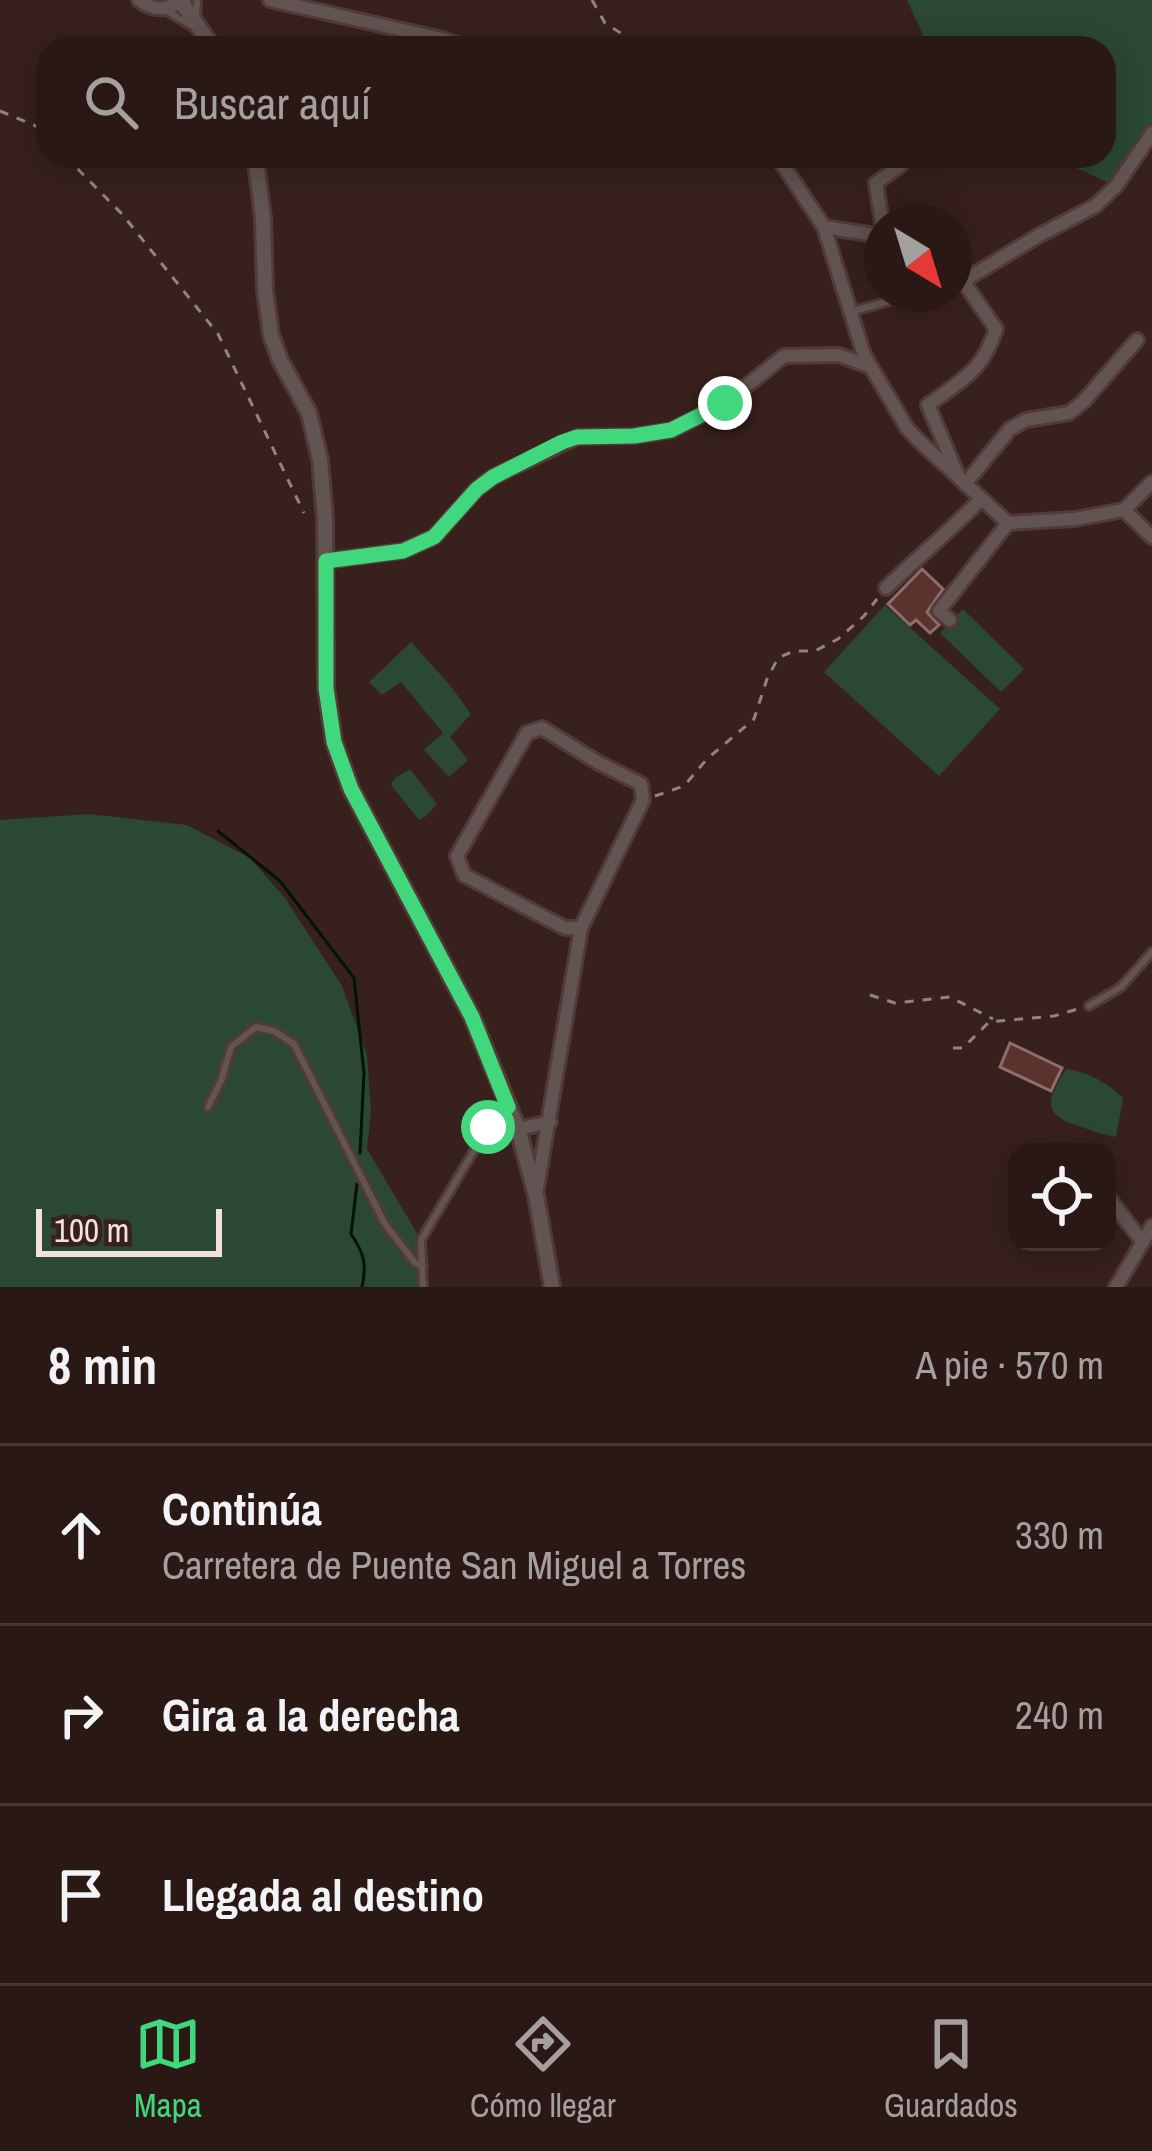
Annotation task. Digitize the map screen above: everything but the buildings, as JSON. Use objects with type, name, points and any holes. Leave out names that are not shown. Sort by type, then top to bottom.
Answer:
[{"type":"street","points":[[139,0],[155,9],[182,0],[206,36]]},
{"type":"street","points":[[270,0],[433,36]]},
{"type":"street","points":[[972,274],[1095,206],[1116,186],[1152,133]]},
{"type":"street","points":[[257,168],[267,312],[280,360],[316,435],[325,519],[326,688],[334,742],[351,789],[472,1017],[518,1129],[536,1195],[552,1287]]},
{"type":"street","points":[[785,168],[824,227],[864,355],[907,428],[1008,524],[1124,510],[1152,482]]},
{"type":"street","points":[[880,204],[877,182],[897,168]]},
{"type":"street","points":[[824,227],[864,233]]},
{"type":"street","points":[[962,482],[928,405],[977,369],[988,352],[996,329],[972,299]]},
{"type":"street","points":[[962,482],[1010,429],[1026,420],[1069,413],[1083,402],[1137,340]]},
{"type":"street","points":[[326,561],[403,551],[434,537],[493,477],[577,437],[671,430],[725,403],[784,356],[839,355],[871,367]]},
{"type":"street","points":[[886,588],[980,500]]},
{"type":"street","points":[[1124,510],[1152,537]]},
{"type":"street","points":[[950,620],[939,611],[1008,524]]},
{"type":"street","points":[[536,1195],[581,928],[643,800],[641,784],[542,728],[527,733],[457,856],[464,875],[565,928],[581,928]]},
{"type":"street","points":[[518,1129],[550,1122]]},
{"type":"street","points":[[1116,1208],[1143,1242]]},
{"type":"street","points":[[1116,1287],[1152,1226]]},
{"type":"lane","points":[[197,0],[200,27]]},
{"type":"lane","points":[[164,9],[200,27]]},
{"type":"lane","points":[[850,312],[864,308]]},
{"type":"lane","points":[[1089,1006],[1121,987],[1152,952]]},
{"type":"lane","points":[[208,1107],[231,1047],[240,1038],[256,1027],[286,1036],[302,1058],[385,1224],[422,1266]]},
{"type":"lane","points":[[423,1287],[421,1240],[488,1127],[508,1107]]},
{"type":"path","points":[[592,0],[605,22],[626,36]]},
{"type":"path","points":[[0,111],[36,126]]},
{"type":"path","points":[[77,168],[122,214],[218,334],[304,513]]},
{"type":"path","points":[[643,800],[684,786],[754,719],[778,658],[838,639],[886,588]]},
{"type":"path","points":[[870,995],[895,1003],[950,997],[997,1022]]},
{"type":"path","points":[[953,1048],[963,1048],[984,1025],[1054,1016],[1089,1006]]},
{"type":"green space","points":[[907,0],[1152,0],[1152,133],[1116,186],[1076,168],[1116,168],[1116,36],[924,36]]},
{"type":"green space","points":[[885,605],[1000,709],[939,776],[824,672]]},
{"type":"green space","points":[[963,609],[1024,669],[1001,692],[940,633]]},
{"type":"green space","points":[[411,642],[471,714],[450,737],[468,760],[449,777],[424,750],[443,733],[401,682],[382,695],[369,682]]},
{"type":"green space","points":[[410,769],[437,804],[419,820],[391,785]]},
{"type":"green space","points":[[89,814],[187,825],[250,858],[285,898],[342,986],[367,1055],[371,1111],[367,1149],[421,1240],[425,1287],[0,1287],[0,820]]},
{"type":"green space","points":[[1066,1069],[1097,1079],[1123,1098],[1116,1137],[1056,1115],[1052,1095]]},
{"type":"waterway","points":[[218,831],[280,881],[354,978],[364,1073],[360,1153]]},
{"type":"waterway","points":[[357,1184],[351,1234],[363,1259],[362,1287]]},
{"type":"route","points":[[488,1127],[508,1107],[472,1017],[351,789],[334,742],[326,688],[326,561],[403,551],[434,537],[493,477],[562,442],[671,430],[725,403]]}]
